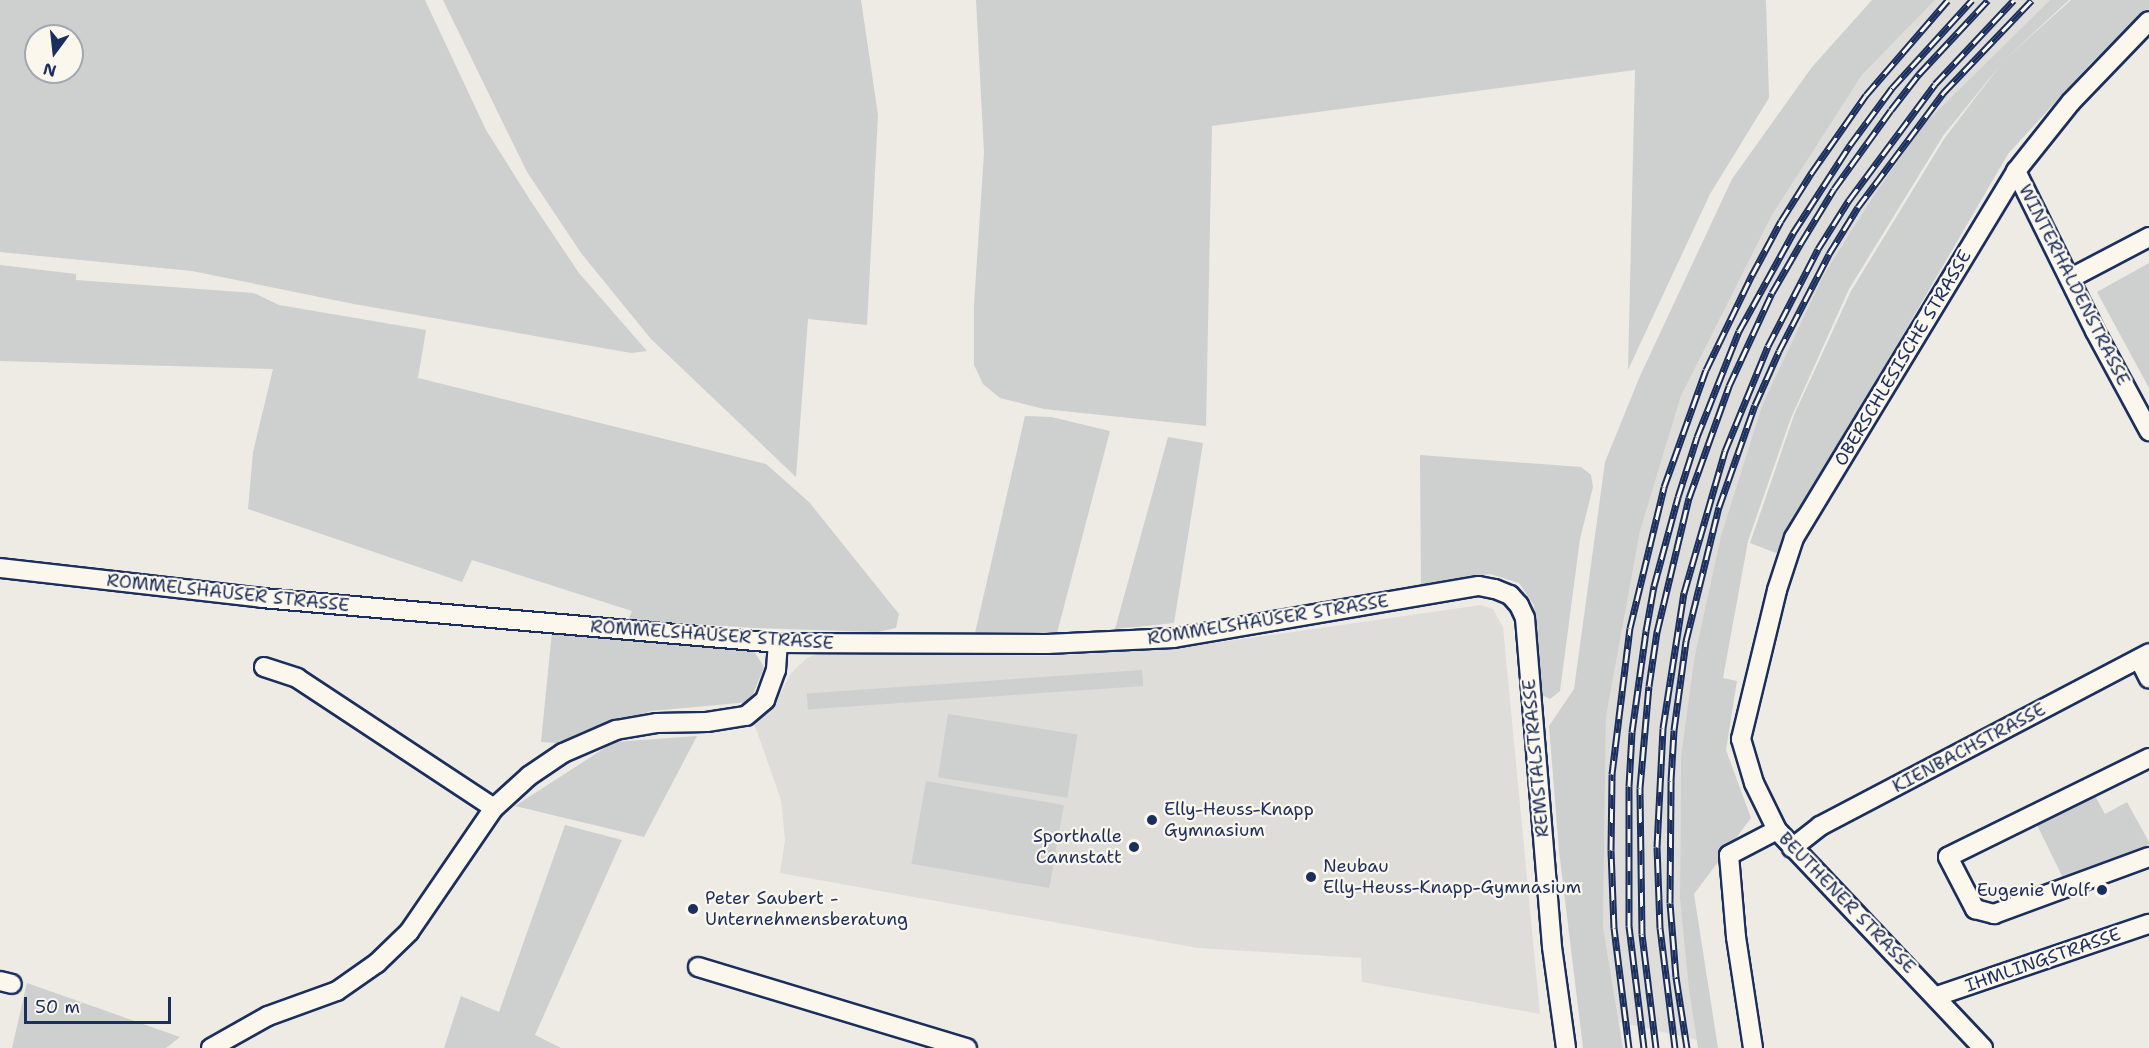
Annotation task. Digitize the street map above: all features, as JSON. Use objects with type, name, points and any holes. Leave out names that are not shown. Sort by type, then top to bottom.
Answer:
[{"type":"street","name":"OBERSCHLESISCHE STRASSE","points":[[1742,739],[1777,590],[1794,538],[2016,171],[2071,102],[2149,21]]},
{"type":"street","name":"WINTERHALDENSTRASSE","points":[[2016,171],[2071,278],[2095,331],[2149,431]]},
{"type":"street","points":[[2071,278],[2149,237]]},
{"type":"street","name":"ROMMELSHAUSER STRASSE","points":[[0,568],[262,598],[778,643],[1047,644],[1174,638],[1479,586],[1495,589]]},
{"type":"street","name":"REMSTALSTRASSE","points":[[1495,589],[1510,595],[1519,605],[1525,618],[1552,947],[1566,1048]]},
{"type":"street","points":[[211,1048],[268,1016],[337,991],[377,963],[409,932],[494,808],[529,776],[563,753],[616,730],[657,723],[707,722],[746,716],[765,700],[776,670],[778,643]]},
{"type":"street","points":[[2144,656],[2149,679]]},
{"type":"street","name":"KIENBACHSTRASSE","points":[[1792,848],[1820,826],[2144,656]]},
{"type":"street","points":[[264,667],[297,678],[376,733],[494,808]]},
{"type":"street","name":"BEUTHENER STRASSE","points":[[1742,739],[1754,783],[1777,830],[1937,996],[1983,1048]]},
{"type":"street","points":[[2147,765],[1948,857],[1975,909],[1994,914],[2149,857]]},
{"type":"street","points":[[1753,1048],[1738,949],[1729,855],[1777,830]]},
{"type":"street","name":"IHMLINGSTRASSE","points":[[1937,996],[2149,924]]},
{"type":"street","points":[[698,967],[967,1048]]},
{"type":"shaded area","points":[[0,0],[425,0],[486,130],[532,203],[579,273],[647,351],[631,353],[354,304],[192,271],[0,252]]},
{"type":"shaded area","points":[[443,0],[861,0],[878,115],[867,325],[808,319],[796,477],[651,339],[581,253],[527,172]]},
{"type":"shaded area","points":[[976,0],[1766,0],[1769,98],[1710,194],[1628,370],[1635,70],[1212,126],[1206,426],[1044,409],[1000,398],[983,384],[974,365],[974,305],[984,153]]},
{"type":"shaded area","points":[[1872,0],[1935,0],[1862,75],[1772,215],[1681,396],[1640,531],[1606,717],[1603,926],[1623,1048],[1583,1048],[1559,851],[1549,726],[1574,689],[1605,462],[1640,376],[1732,179],[1812,67]]},
{"type":"shaded area","points":[[1935,0],[2050,0],[1923,125],[1872,198],[1824,274],[1694,660],[1681,756],[1680,899],[1697,1040],[1619,1022],[1603,926],[1606,717],[1640,531],[1681,396],[1772,215],[1862,75]]},
{"type":"shaded area","points":[[2050,0],[2069,0],[2002,62],[2071,0],[2149,0],[2149,9],[2092,62],[2008,154],[1776,553],[1750,543],[1794,415],[1851,291],[1944,139],[2001,64],[1943,136],[1849,289],[1791,418],[1748,541],[1723,678],[1737,681],[1726,750],[1751,818],[1694,894],[1718,1048],[1698,1048],[1689,989],[1680,899],[1681,756],[1694,660],[1721,536],[1762,406],[1824,274],[1872,198],[1923,125]]},
{"type":"shaded area","points":[[2149,263],[2149,388],[2097,292]]},
{"type":"shaded area","points":[[0,265],[76,274],[76,280],[254,293],[279,305],[426,330],[418,378],[766,464],[809,502],[899,614],[896,628],[878,632],[754,628],[628,620],[632,611],[472,560],[462,582],[248,509],[253,452],[273,369],[0,361]]},
{"type":"shaded area","points":[[1025,416],[1051,417],[1110,431],[1057,633],[975,633]]},
{"type":"shaded area","points":[[1168,437],[1203,443],[1174,623],[1115,629]]},
{"type":"shaded area","points":[[1420,455],[1581,467],[1591,475],[1593,487],[1580,539],[1560,691],[1550,699],[1540,694],[1534,605],[1519,583],[1490,574],[1421,587]]},
{"type":"shaded area","name":"Elly-Heuss-Knapp Gymnasium","points":[[1481,605],[1493,609],[1503,627],[1540,1014],[1362,982],[1361,958],[1198,948],[780,873],[785,840],[781,800],[754,723],[774,706],[791,673],[807,658],[821,652],[1046,656],[1173,649]]},
{"type":"shaded area","points":[[552,631],[754,651],[764,667],[750,702],[651,711],[556,743],[541,742]]},
{"type":"shaded area","points":[[1142,670],[1143,686],[808,709],[807,693]]},
{"type":"shaded area","points":[[948,714],[1077,734],[1067,798],[938,777]]},
{"type":"shaded area","points":[[697,736],[644,837],[515,806],[614,742]]},
{"type":"shaded area","points":[[926,781],[1064,805],[1049,888],[911,864]]},
{"type":"shaded area","points":[[2093,792],[2105,814],[2127,802],[2149,842],[2149,849],[2065,882],[2035,821]]},
{"type":"shaded area","points":[[565,825],[622,840],[535,1035],[561,1048],[444,1048],[461,996],[499,1012]]},
{"type":"shaded area","points":[[27,983],[180,1037],[166,1048],[12,1048]]},
{"type":"railway","points":[[1629,1048],[1614,928],[1611,850],[1612,774],[1630,628],[1664,487],[1706,370],[1781,221],[1866,95],[1948,0]]},
{"type":"railway","points":[[1644,1048],[1629,926],[1629,786],[1632,732],[1654,586],[1678,497],[1697,437],[1739,331],[1793,233],[1850,145],[1892,88],[1972,0]]},
{"type":"railway","points":[[1656,1048],[1642,934],[1640,788],[1649,686],[1657,632],[1689,498],[1729,386],[1772,293],[1801,243],[1834,189],[1891,110],[1919,74],[1988,0]]},
{"type":"railway","points":[[1675,1048],[1660,928],[1657,847],[1663,728],[1684,593],[1725,451],[1768,346],[1818,249],[1849,200],[1935,84],[2014,0]]},
{"type":"railway","points":[[1687,1048],[1676,977],[1670,903],[1671,781],[1674,730],[1686,641],[1719,507],[1755,405],[1779,351],[1829,254],[1858,207],[1944,92],[2032,0]]},
{"type":"place","name":"Elly-Heuss-Knapp Gymnasium","points":[[1152,820]]},
{"type":"place","name":"Sporthalle Cannstatt","points":[[1134,847]]},
{"type":"place","name":"Neubau Elly-Heuss-Knapp-Gymnasium","points":[[1311,877]]},
{"type":"place","name":"Eugenie Wolf","points":[[2102,890]]},
{"type":"place","name":"Peter Saubert - Unternehmensberatung","points":[[693,909]]}]
